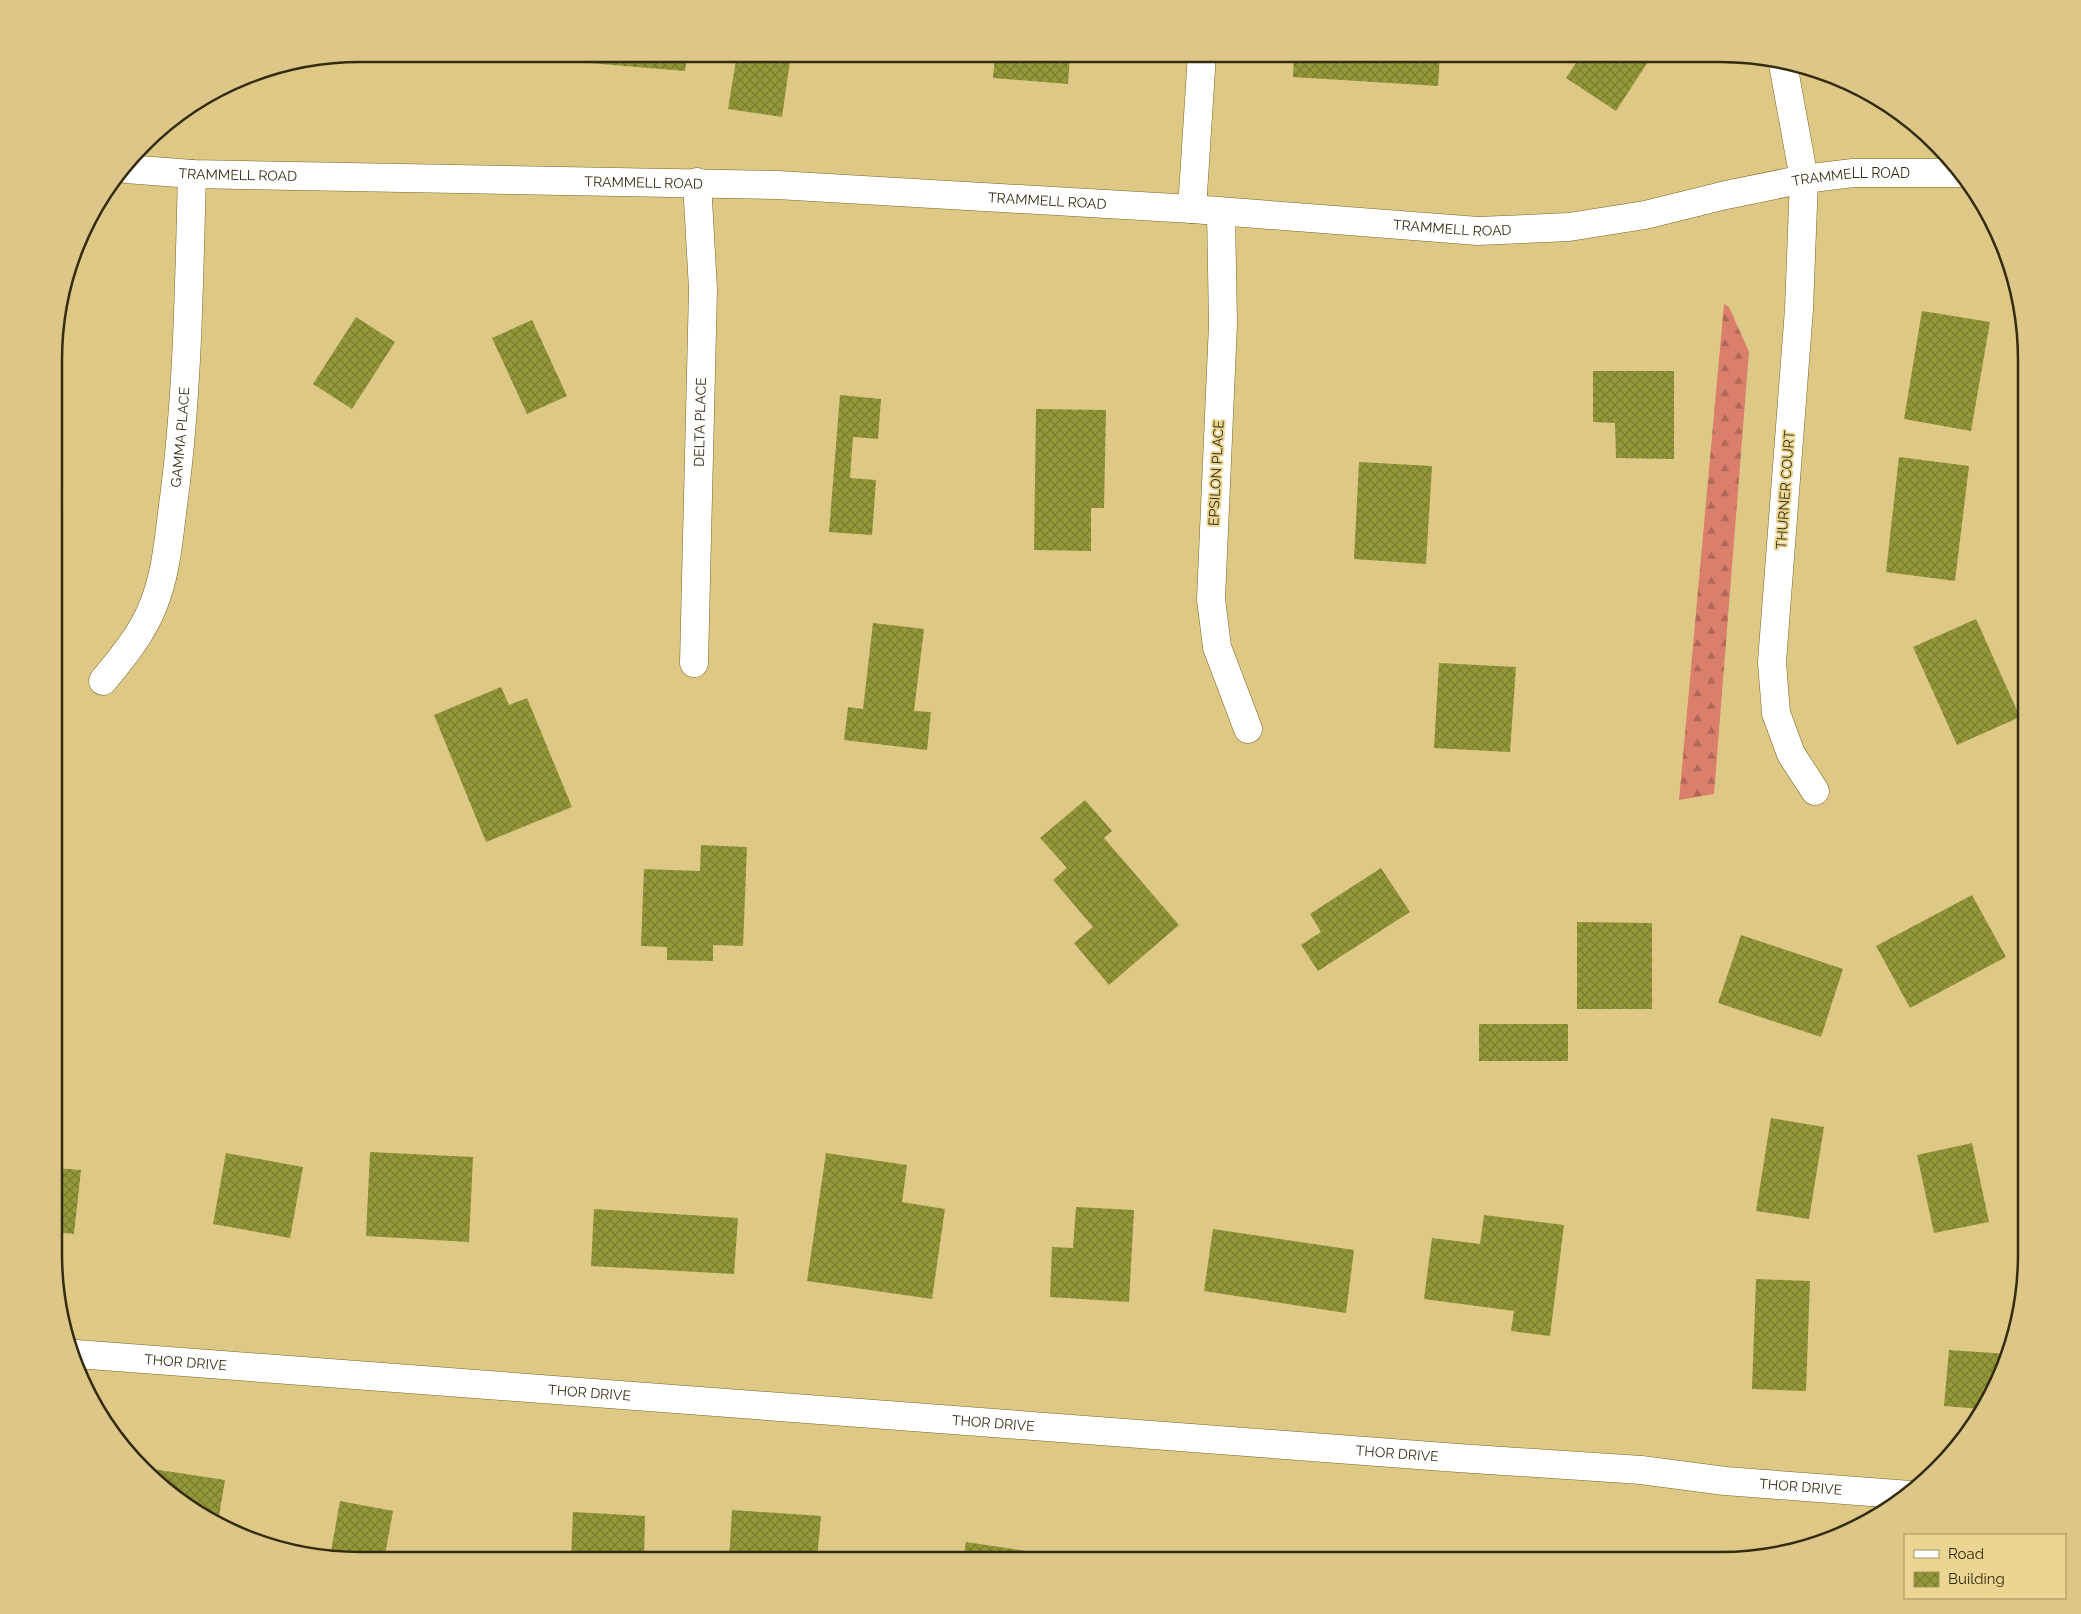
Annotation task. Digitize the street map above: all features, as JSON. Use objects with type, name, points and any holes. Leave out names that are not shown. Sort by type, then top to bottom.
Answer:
[{"type":"street","points":[[1192,210],[1201,62]]},
{"type":"street","name":"THURNER COURT","points":[[1784,69],[1804,179],[1799,309],[1772,662],[1776,713],[1791,754],[1816,792]]},
{"type":"street","name":"TRAMMELL ROAD","points":[[132,169],[192,174],[697,182],[1192,210],[1478,231],[1569,227],[1645,216],[1726,195],[1804,179],[1859,173],[1952,173]]},
{"type":"street","name":"GAMMA PLACE","points":[[103,681],[132,647],[153,607],[164,572],[180,452],[186,384],[192,174]]},
{"type":"street","name":"DELTA PLACE","points":[[694,663],[703,289],[697,182]]},
{"type":"street","name":"EPSILON PLACE","points":[[1221,212],[1223,324],[1211,599],[1218,647],[1248,729]]},
{"type":"street","name":"THOR DRIVE","points":[[80,1354],[1458,1458],[1642,1470],[1725,1481],[1896,1494]]},
{"type":"green space","points":[[1724,304],[1729,307],[1749,352],[1714,794],[1679,800]]},
{"type":"building","points":[[589,62],[686,62],[685,71]]},
{"type":"building","points":[[736,62],[790,62],[782,117],[728,109]]},
{"type":"building","points":[[994,62],[1069,62],[1068,84],[993,78]]},
{"type":"building","points":[[1294,62],[1440,62],[1438,86],[1293,77]]},
{"type":"building","points":[[1577,62],[1648,62],[1616,111],[1566,78]]},
{"type":"building","points":[[1922,311],[1990,322],[1971,431],[1904,419]]},
{"type":"building","points":[[356,317],[395,342],[352,409],[313,384]]},
{"type":"building","points":[[532,320],[567,396],[527,414],[492,338]]},
{"type":"building","points":[[1593,371],[1674,371],[1674,459],[1616,458],[1615,423],[1593,422]]},
{"type":"building","points":[[840,395],[881,399],[878,439],[853,437],[850,478],[876,480],[872,535],[829,532]]},
{"type":"building","points":[[1036,409],[1106,410],[1104,508],[1091,508],[1091,551],[1034,550]]},
{"type":"building","points":[[1899,457],[1969,466],[1955,581],[1886,572]]},
{"type":"building","points":[[1359,462],[1432,466],[1426,564],[1354,559]]},
{"type":"building","points":[[1976,619],[2018,713],[2018,718],[1957,745],[1913,647]]},
{"type":"building","points":[[873,623],[924,629],[914,711],[931,712],[927,750],[844,740],[848,707],[863,709]]},
{"type":"building","points":[[1439,663],[1516,667],[1510,752],[1434,748]]},
{"type":"building","points":[[501,687],[509,705],[527,698],[572,807],[486,842],[434,715]]},
{"type":"building","points":[[1085,800],[1112,831],[1104,838],[1179,925],[1109,985],[1074,943],[1093,927],[1053,880],[1067,868],[1040,838]]},
{"type":"building","points":[[701,845],[747,847],[743,946],[713,945],[713,961],[667,960],[667,947],[641,946],[644,869],[700,871]]},
{"type":"building","points":[[1381,868],[1410,912],[1318,971],[1301,945],[1321,932],[1310,914]]},
{"type":"building","points":[[1972,895],[2006,957],[1910,1008],[1876,946]]},
{"type":"building","points":[[1577,922],[1652,923],[1652,1009],[1577,1009]]},
{"type":"building","points":[[1741,935],[1843,969],[1821,1037],[1718,1003]]},
{"type":"building","points":[[1479,1024],[1568,1024],[1568,1061],[1479,1061]]},
{"type":"building","points":[[1771,1118],[1824,1127],[1809,1219],[1756,1211]]},
{"type":"building","points":[[1972,1143],[1989,1222],[1934,1233],[1917,1155]]},
{"type":"building","points":[[370,1152],[473,1157],[469,1242],[366,1236]]},
{"type":"building","points":[[226,1153],[303,1167],[290,1238],[213,1224]]},
{"type":"building","points":[[826,1153],[907,1165],[902,1202],[945,1209],[932,1299],[807,1281]]},
{"type":"building","points":[[63,1169],[81,1170],[74,1234],[63,1233]]},
{"type":"building","points":[[1076,1207],[1134,1210],[1129,1302],[1050,1297],[1052,1247],[1073,1248]]},
{"type":"building","points":[[594,1209],[738,1218],[734,1274],[591,1266]]},
{"type":"building","points":[[1484,1215],[1564,1225],[1550,1336],[1511,1331],[1514,1311],[1424,1299],[1432,1238],[1480,1244]]},
{"type":"building","points":[[1213,1229],[1354,1250],[1346,1313],[1204,1291]]},
{"type":"building","points":[[1756,1279],[1810,1281],[1806,1391],[1752,1389]]},
{"type":"building","points":[[1949,1350],[2001,1354],[1975,1409],[1944,1406]]},
{"type":"building","points":[[155,1469],[225,1480],[219,1516],[179,1490]]},
{"type":"building","points":[[340,1501],[393,1511],[385,1552],[331,1550]]},
{"type":"building","points":[[732,1510],[821,1516],[818,1552],[729,1552]]},
{"type":"building","points":[[573,1512],[645,1516],[644,1552],[571,1552]]},
{"type":"building","points":[[966,1542],[1032,1552],[964,1552]]}]
